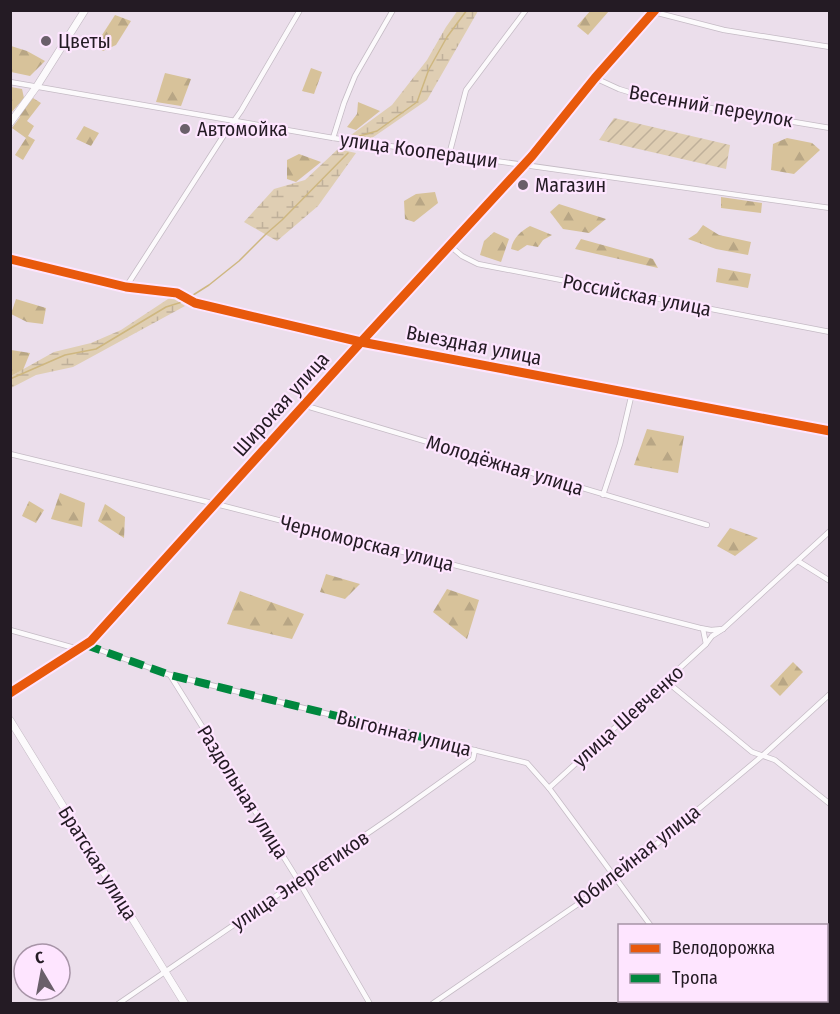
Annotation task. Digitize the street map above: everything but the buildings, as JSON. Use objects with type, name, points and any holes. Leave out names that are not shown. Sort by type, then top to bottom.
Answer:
[{"type":"main road","points":[[10,123],[38,86],[86,10]]},
{"type":"main road","name":"Братская улица","points":[[11,722],[185,1004]]},
{"type":"street","points":[[126,287],[241,111],[300,10]]},
{"type":"street","points":[[333,138],[355,76],[393,10]]},
{"type":"street","points":[[450,155],[466,90],[526,10]]},
{"type":"street","points":[[655,11],[724,30],[830,47]]},
{"type":"street","name":"Широкая улица","points":[[10,693],[92,641],[360,342],[523,166],[595,78],[655,11]]},
{"type":"street","name":"Весенний переулок","points":[[595,78],[645,97],[830,128]]},
{"type":"street","name":"улица Кооперации","points":[[10,82],[333,138],[830,208]]},
{"type":"street","name":"Российская улица","points":[[449,245],[462,256],[478,264],[830,332]]},
{"type":"street","name":"Выездная улица","points":[[10,259],[126,287],[177,293],[195,303],[360,342],[830,431]]},
{"type":"street","points":[[603,495],[620,444],[632,393]]},
{"type":"street","name":"Молодёжная улица","points":[[303,405],[707,525]]},
{"type":"street","name":"Черноморская улица","points":[[10,454],[711,630],[723,629]]},
{"type":"street","name":"улица Шевченко","points":[[549,788],[706,645],[712,636],[723,629],[830,531]]},
{"type":"street","points":[[798,561],[830,581]]},
{"type":"street","points":[[703,628],[706,645]]},
{"type":"street","points":[[10,630],[78,649]]},
{"type":"street","name":"Выгонная улица","points":[[86,645],[170,675],[527,763],[549,788],[650,924]]},
{"type":"street","name":"Раздольная улица","points":[[170,675],[298,880],[370,1004]]},
{"type":"street","points":[[666,681],[752,752],[774,760],[830,804]]},
{"type":"street","name":"Юбилейная улица","points":[[432,1004],[616,878],[762,756],[830,694]]},
{"type":"street","name":"улица Энергетиков","points":[[118,1004],[393,816],[473,759],[475,750]]},
{"type":"green space","points":[[458,10],[478,11],[427,100],[372,138],[351,135],[392,105],[427,60]]},
{"type":"green space","points":[[591,10],[609,11],[588,35],[577,26]]},
{"type":"green space","points":[[115,15],[131,21],[116,45],[103,51],[95,46]]},
{"type":"green space","points":[[11,46],[27,51],[45,61],[30,76],[11,72]]},
{"type":"green space","points":[[311,68],[322,72],[314,94],[302,91]]},
{"type":"green space","points":[[165,73],[191,79],[181,106],[156,102]]},
{"type":"green space","points":[[11,87],[22,89],[24,98],[11,113]]},
{"type":"green space","points":[[33,98],[41,103],[27,121],[34,126],[28,136],[35,140],[23,160],[15,155],[26,138],[12,128]]},
{"type":"green space","points":[[358,102],[380,111],[356,130],[347,127],[357,114]]},
{"type":"green space","points":[[614,118],[730,145],[726,169],[599,140]]},
{"type":"green space","points":[[84,126],[99,133],[91,146],[76,139]]},
{"type":"green space","points":[[787,138],[812,143],[820,150],[794,174],[771,170],[773,144]]},
{"type":"green space","points":[[338,149],[356,153],[318,206],[277,241],[244,222],[274,189],[305,180]]},
{"type":"green space","points":[[299,154],[321,162],[296,182],[287,179],[287,160]]},
{"type":"green space","points":[[435,192],[438,203],[414,222],[405,219],[404,201],[416,194]]},
{"type":"green space","points":[[721,197],[762,203],[761,213],[721,208]]},
{"type":"green space","points":[[559,204],[606,219],[589,233],[563,229],[550,212]]},
{"type":"green space","points":[[703,225],[719,235],[751,242],[748,255],[716,249],[688,239]]},
{"type":"green space","points":[[530,226],[552,235],[543,240],[538,247],[527,245],[518,251],[511,249],[518,235]]},
{"type":"green space","points":[[494,232],[509,239],[501,262],[480,255],[484,241]]},
{"type":"green space","points":[[581,239],[653,259],[658,268],[575,249]]},
{"type":"green space","points":[[718,268],[751,274],[748,288],[716,282]]},
{"type":"green space","points":[[171,297],[185,306],[73,367],[36,375],[11,388],[11,376],[54,352],[91,343],[121,330]]},
{"type":"green space","points":[[16,299],[46,308],[43,324],[27,322],[11,314]]},
{"type":"green space","points":[[11,350],[30,353],[23,370],[11,376]]},
{"type":"green space","points":[[647,429],[684,436],[678,473],[634,465]]},
{"type":"green space","points":[[60,493],[85,503],[82,527],[51,519]]},
{"type":"green space","points":[[29,501],[44,510],[36,523],[22,516]]},
{"type":"green space","points":[[105,504],[125,517],[124,538],[98,521]]},
{"type":"green space","points":[[730,528],[758,538],[735,556],[717,546]]},
{"type":"green space","points":[[326,574],[360,584],[345,599],[320,592]]},
{"type":"green space","points":[[447,589],[479,600],[467,639],[433,612]]},
{"type":"green space","points":[[240,591],[304,614],[292,639],[227,624]]},
{"type":"green space","points":[[793,662],[803,672],[780,696],[770,686]]},
{"type":"waterway","points":[[356,137],[377,131],[417,102],[429,69],[447,37],[467,10]]},
{"type":"waterway","points":[[190,297],[239,261],[348,153]]},
{"type":"waterway","points":[[10,379],[65,355],[96,349],[166,307],[182,302]]},
{"type":"marked path","points":[[86,645],[170,675],[426,738]]},
{"type":"cycle path","points":[[10,693],[91,641],[532,156],[595,78],[655,10]]},
{"type":"cycle path","points":[[10,259],[126,287],[177,293],[195,303],[361,342],[830,431]]},
{"type":"place","name":"Цветы","points":[[46,41]]},
{"type":"place","name":"Автомойка","points":[[185,129]]},
{"type":"place","name":"Магазин","points":[[523,185]]}]
